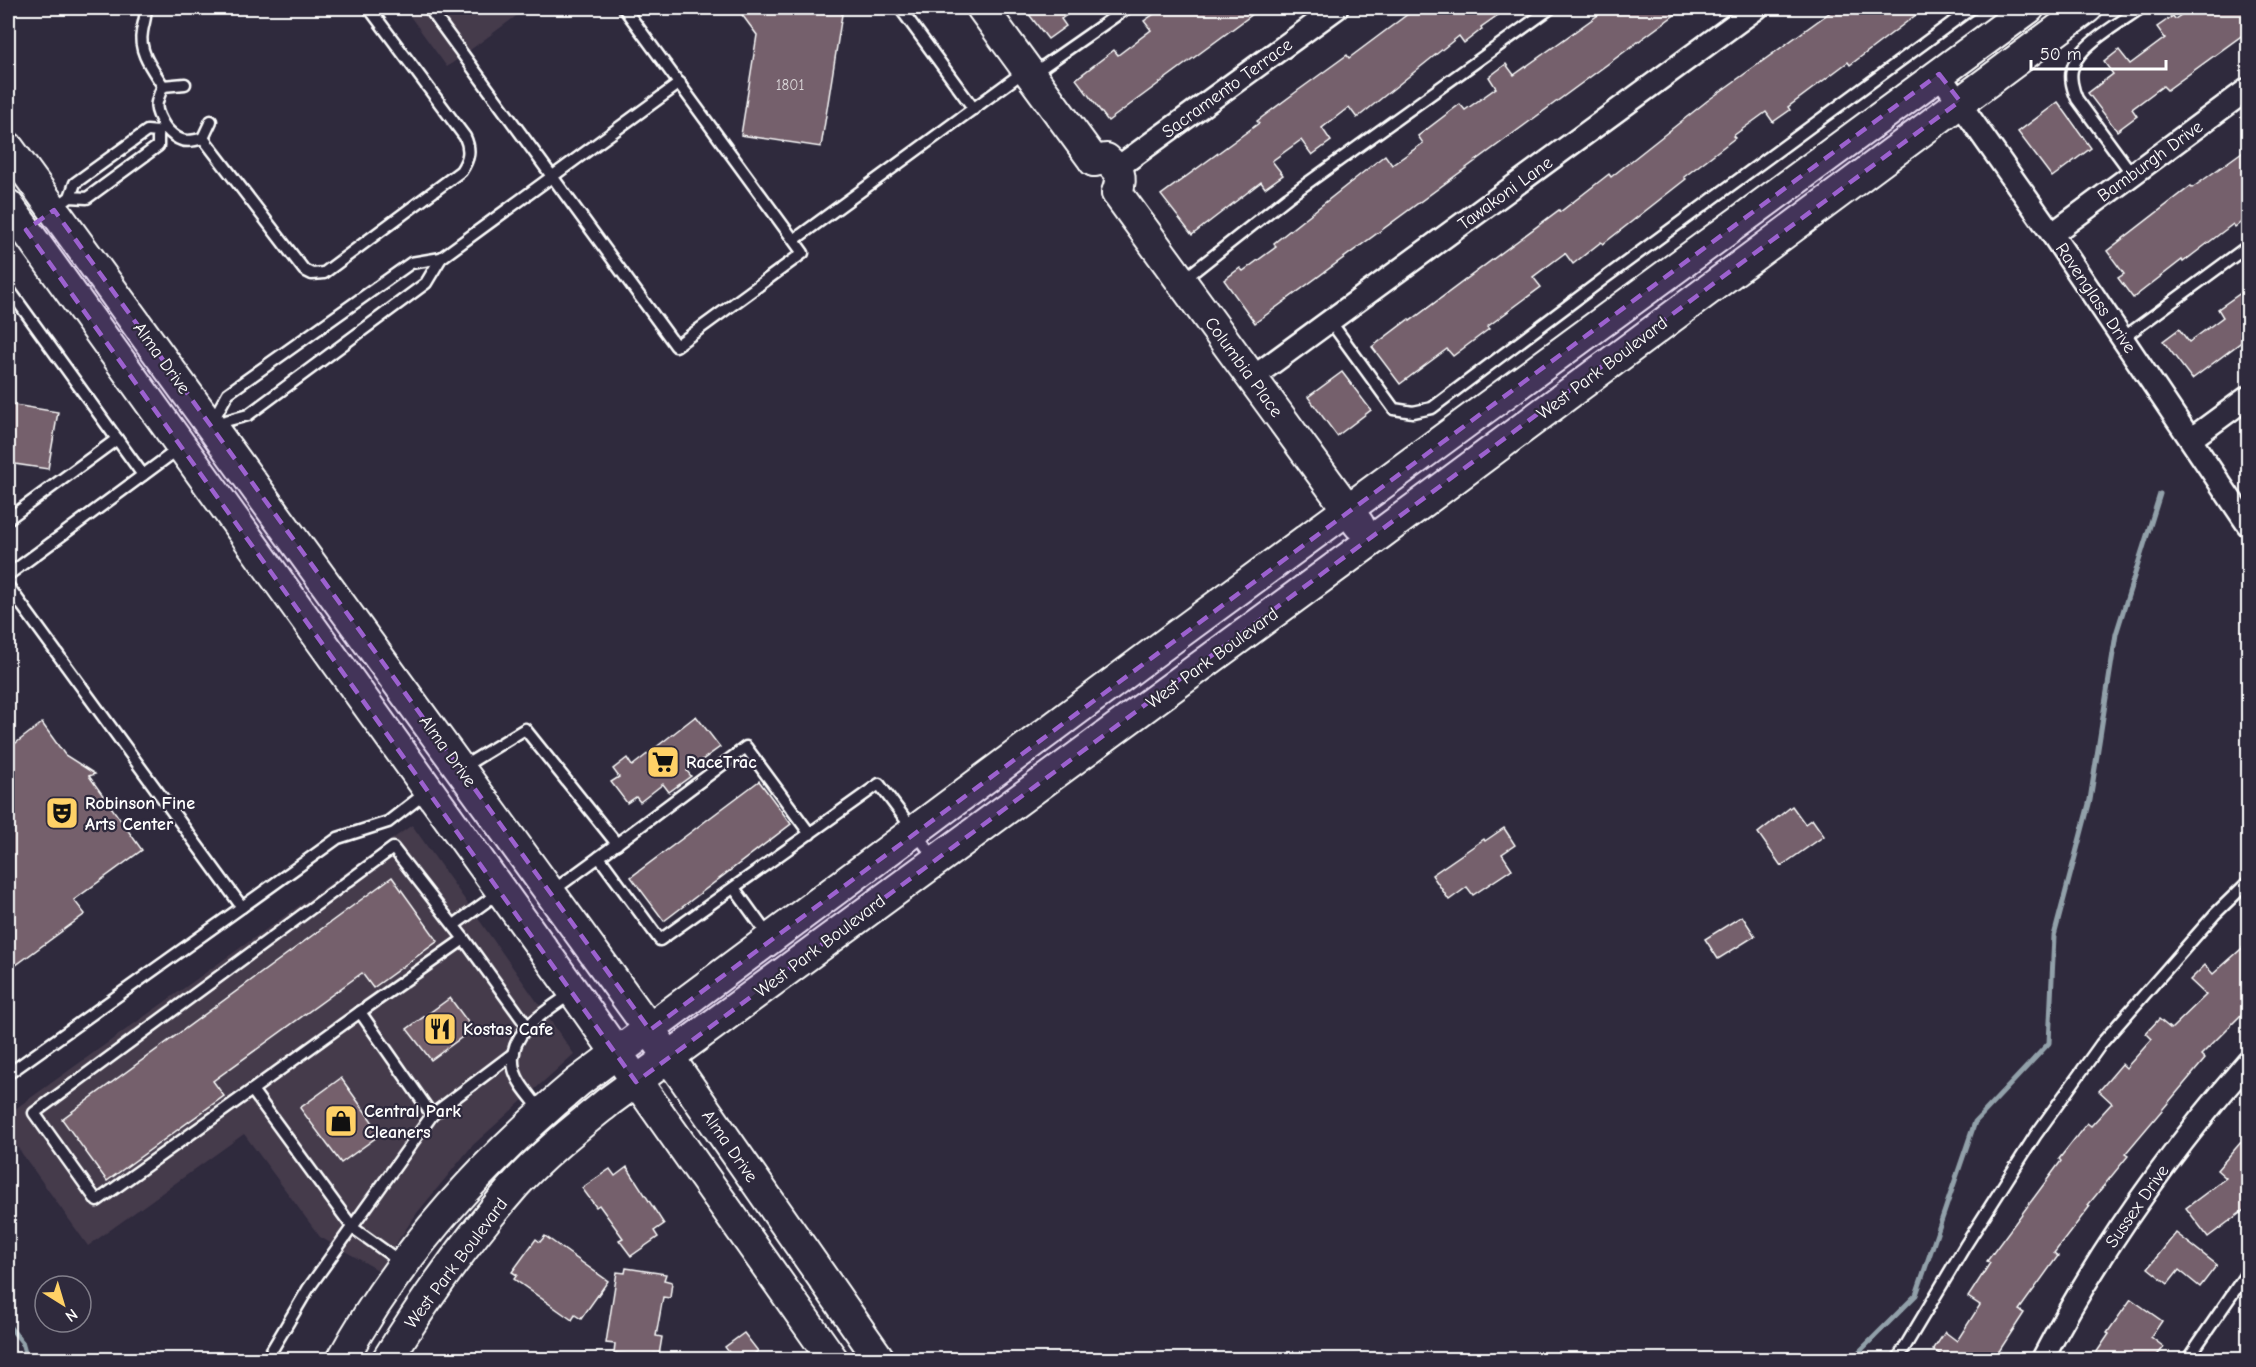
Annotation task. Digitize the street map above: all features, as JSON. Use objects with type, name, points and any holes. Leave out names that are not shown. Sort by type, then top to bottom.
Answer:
[{"type":"main road","name":"Columbia Place","points":[[982,8],[1109,174],[1181,281],[1371,541]]},
{"type":"main road","name":"West Park Boulevard","points":[[342,1359],[365,1318],[403,1264],[470,1182],[542,1112],[914,831],[1348,509],[2030,8]]},
{"type":"main road","name":"West Park Boulevard","points":[[387,1359],[429,1296],[516,1185],[554,1147],[608,1102],[1371,541],[2088,8]]},
{"type":"main road","name":"Alma Drive","points":[[8,147],[62,204],[211,424],[650,1030],[668,1059],[880,1359]]},
{"type":"main road","points":[[17,237],[62,204]]},
{"type":"main road","name":"Alma Drive","points":[[8,205],[17,237],[181,447],[573,991],[833,1359]]},
{"type":"main road","points":[[181,447],[211,424]]},
{"type":"main road","points":[[429,791],[460,768]]},
{"type":"street","name":"Sacramento Terrace","points":[[1109,174],[1337,8]]},
{"type":"street","name":"Tawakoni Lane","points":[[1252,378],[1757,8]]},
{"type":"street","name":"Ravenglass Drive","points":[[1940,74],[2052,234],[2248,525]]},
{"type":"street","name":"Bamburgh Drive","points":[[2052,234],[2248,88]]},
{"type":"street","points":[[2191,439],[2248,397]]},
{"type":"street","name":"Sussex Drive","points":[[2042,1359],[2109,1245],[2199,1120],[2248,1062]]},
{"type":"lane","points":[[145,8],[146,14],[141,34],[143,51],[163,86]]},
{"type":"lane","points":[[203,138],[304,270],[312,274],[324,273],[461,171],[468,161],[470,148],[465,137],[369,8]]},
{"type":"lane","points":[[429,8],[676,346],[803,253],[624,8]]},
{"type":"lane","points":[[900,8],[974,109]]},
{"type":"lane","points":[[794,240],[974,109],[1127,8]]},
{"type":"lane","points":[[1181,281],[1288,197],[1551,8]]},
{"type":"lane","points":[[1330,321],[1394,409],[1413,412],[1432,408],[1972,8]]},
{"type":"lane","points":[[2132,174],[2077,99],[2073,90],[2072,68],[2087,47],[2141,8]]},
{"type":"lane","points":[[211,424],[248,415],[426,283],[441,258],[680,83]]},
{"type":"lane","points":[[163,86],[185,84]]},
{"type":"lane","points":[[62,204],[87,198],[158,146],[161,129],[156,102],[163,86]]},
{"type":"lane","points":[[62,204],[75,183],[147,131],[161,129],[181,141],[191,142],[203,138],[211,121]]},
{"type":"lane","points":[[2123,338],[2248,246]]},
{"type":"lane","points":[[211,424],[228,393],[411,263],[441,258]]},
{"type":"lane","points":[[8,288],[143,475]]},
{"type":"lane","points":[[8,519],[117,439]]},
{"type":"lane","points":[[8,575],[181,447]]},
{"type":"lane","points":[[8,586],[242,907]]},
{"type":"lane","points":[[460,768],[525,729],[616,844]]},
{"type":"lane","points":[[550,893],[746,747],[810,834]]},
{"type":"lane","points":[[599,857],[660,940],[879,784],[936,860]]},
{"type":"lane","points":[[8,1074],[338,838],[388,822],[429,791]]},
{"type":"lane","points":[[464,939],[97,1201],[33,1113],[393,848],[454,925],[527,1026]]},
{"type":"lane","points":[[1897,1359],[1965,1246],[2036,1136],[2101,1044],[2215,914],[2248,882]]},
{"type":"lane","points":[[734,888],[770,939]]},
{"type":"lane","points":[[454,925],[501,891]]},
{"type":"lane","points":[[542,1112],[518,1079],[513,1067],[518,1037],[527,1026],[573,991]]},
{"type":"lane","points":[[360,1012],[432,1115]]},
{"type":"lane","points":[[266,1359],[308,1289],[432,1115],[514,1053]]},
{"type":"lane","points":[[252,1090],[352,1228],[403,1264]]},
{"type":"lane","points":[[2187,1359],[2248,1270]]},
{"type":"highlighted area","points":[[1939,74],[1960,101],[636,1082],[26,230],[54,210],[650,1030]]},
{"type":"shaded area","points":[[404,8],[527,8],[447,67]]},
{"type":"shaded area","points":[[412,825],[574,1054],[472,1146],[417,1213],[378,1270],[320,1237],[244,1134],[88,1246],[8,1134],[8,1114]]},
{"type":"building","points":[[737,8],[843,8],[821,147],[741,135],[757,35]]},
{"type":"building","points":[[1024,8],[1077,8],[1061,19],[1066,26],[1048,39]]},
{"type":"building","points":[[1163,8],[1261,8],[1108,121],[1076,79],[1114,50],[1118,55],[1151,30],[1144,21]]},
{"type":"building","points":[[1416,8],[1508,8],[1481,27],[1482,29],[1464,43],[1459,36],[1357,118],[1349,107],[1322,128],[1331,141],[1312,155],[1301,140],[1272,161],[1283,175],[1265,188],[1261,182],[1192,235],[1161,195],[1259,123],[1257,121],[1296,92],[1347,55],[1349,58]]},
{"type":"building","points":[[1608,8],[1684,8],[1255,323],[1224,280],[1240,268],[1243,271],[1276,247],[1274,243],[1385,155],[1392,165],[1423,143],[1418,136],[1460,104],[1465,110],[1496,88],[1489,77],[1506,64],[1514,75]]},
{"type":"building","points":[[1836,8],[1925,8],[1850,65],[1848,62],[1788,107],[1790,110],[1773,122],[1766,112],[1733,136],[1735,138],[1684,177],[1686,179],[1603,244],[1601,242],[1573,264],[1565,253],[1533,277],[1541,287],[1487,327],[1489,329],[1453,356],[1447,349],[1400,384],[1372,347],[1559,210],[1560,212],[1609,174],[1611,177],[1707,101]]},
{"type":"building","points":[[2191,8],[2243,8],[2248,15],[2248,31],[2167,90],[2163,86],[2132,109],[2137,116],[2117,131],[2088,93],[2113,74],[2104,62],[2119,50],[2130,64],[2165,38],[2157,27]]},
{"type":"building","points":[[2058,102],[2091,148],[2052,177],[2018,132]]},
{"type":"building","points":[[2242,152],[2248,161],[2248,217],[2235,227],[2233,224],[2133,298],[2118,278],[2124,274],[2107,251],[2191,186],[2192,188]]},
{"type":"building","points":[[2248,288],[2248,337],[2192,379],[2163,341],[2179,329],[2189,342],[2223,317],[2218,309]]},
{"type":"building","points":[[1342,372],[1371,410],[1337,436],[1308,397]]},
{"type":"building","points":[[8,404],[58,412],[48,469],[8,463]]},
{"type":"building","name":"RaceTrac","points":[[696,716],[720,747],[687,771],[691,776],[669,792],[663,784],[640,802],[636,797],[627,803],[611,782],[619,777],[613,769],[627,758],[632,766]]},
{"type":"building","name":"Robinson Fine Arts Center","points":[[42,723],[65,755],[95,774],[89,776],[142,850],[74,900],[85,914],[8,971],[8,749]]},
{"type":"building","points":[[759,781],[791,824],[664,921],[631,877]]},
{"type":"building","points":[[1792,806],[1805,824],[1812,819],[1824,836],[1781,866],[1758,833]]},
{"type":"building","points":[[1504,828],[1515,845],[1502,854],[1512,869],[1473,895],[1467,887],[1449,900],[1432,875]]},
{"type":"building","points":[[392,877],[438,941],[373,988],[362,973],[213,1081],[224,1096],[107,1181],[62,1119]]},
{"type":"building","points":[[1742,916],[1755,936],[1718,959],[1705,939]]},
{"type":"building","points":[[2248,943],[2248,1008],[2201,1055],[2205,1059],[2125,1154],[2128,1156],[2088,1205],[2090,1206],[2054,1253],[2058,1256],[2019,1310],[2024,1313],[1994,1359],[1948,1359],[1933,1350],[1945,1332],[1957,1341],[1980,1305],[1968,1297],[1990,1263],[1987,1261],[2087,1123],[2091,1126],[2112,1103],[2099,1091],[2122,1064],[2126,1068],[2152,1039],[2146,1033],[2159,1019],[2171,1029],[2206,995],[2190,980],[2205,965],[2213,974]]},
{"type":"building","name":"Kostas Cafe","points":[[450,998],[473,1029],[431,1060],[407,1029]]},
{"type":"building","name":"Central Park Cleaners","points":[[341,1078],[381,1134],[341,1163],[300,1108]]},
{"type":"building","points":[[2248,1134],[2248,1207],[2208,1237],[2186,1208],[2226,1178],[2217,1170]]},
{"type":"building","points":[[627,1167],[664,1224],[654,1231],[658,1237],[631,1256],[619,1240],[623,1238],[599,1205],[596,1207],[582,1188],[610,1169],[615,1176]]},
{"type":"building","points":[[2176,1233],[2217,1265],[2200,1287],[2179,1270],[2168,1284],[2148,1268]]},
{"type":"building","points":[[545,1236],[608,1281],[581,1319],[575,1315],[572,1320],[514,1279],[517,1275],[512,1272],[536,1239],[540,1242]]},
{"type":"building","points":[[626,1268],[666,1274],[664,1280],[672,1282],[670,1298],[663,1297],[656,1336],[662,1337],[659,1355],[654,1354],[653,1358],[614,1353],[615,1344],[606,1343],[617,1272],[625,1273]]},
{"type":"building","points":[[2131,1299],[2162,1321],[2151,1337],[2164,1347],[2154,1359],[2092,1359],[2109,1334],[2107,1333]]},
{"type":"building","points":[[744,1333],[758,1351],[747,1359],[734,1359],[725,1347]]},
{"type":"waterway","points":[[1851,1360],[1916,1295],[1975,1122],[2049,1043],[2054,936],[2090,800],[2116,634],[2160,494]]},
{"type":"waterway","points":[[8,1325],[22,1342],[27,1360]]},
{"type":"place","name":"RaceTrac","points":[[663,762]]},
{"type":"place","name":"Robinson Fine Arts Center","points":[[62,813]]},
{"type":"place","name":"Kostas Cafe","points":[[440,1029]]},
{"type":"place","name":"Central Park Cleaners","points":[[341,1121]]}]
